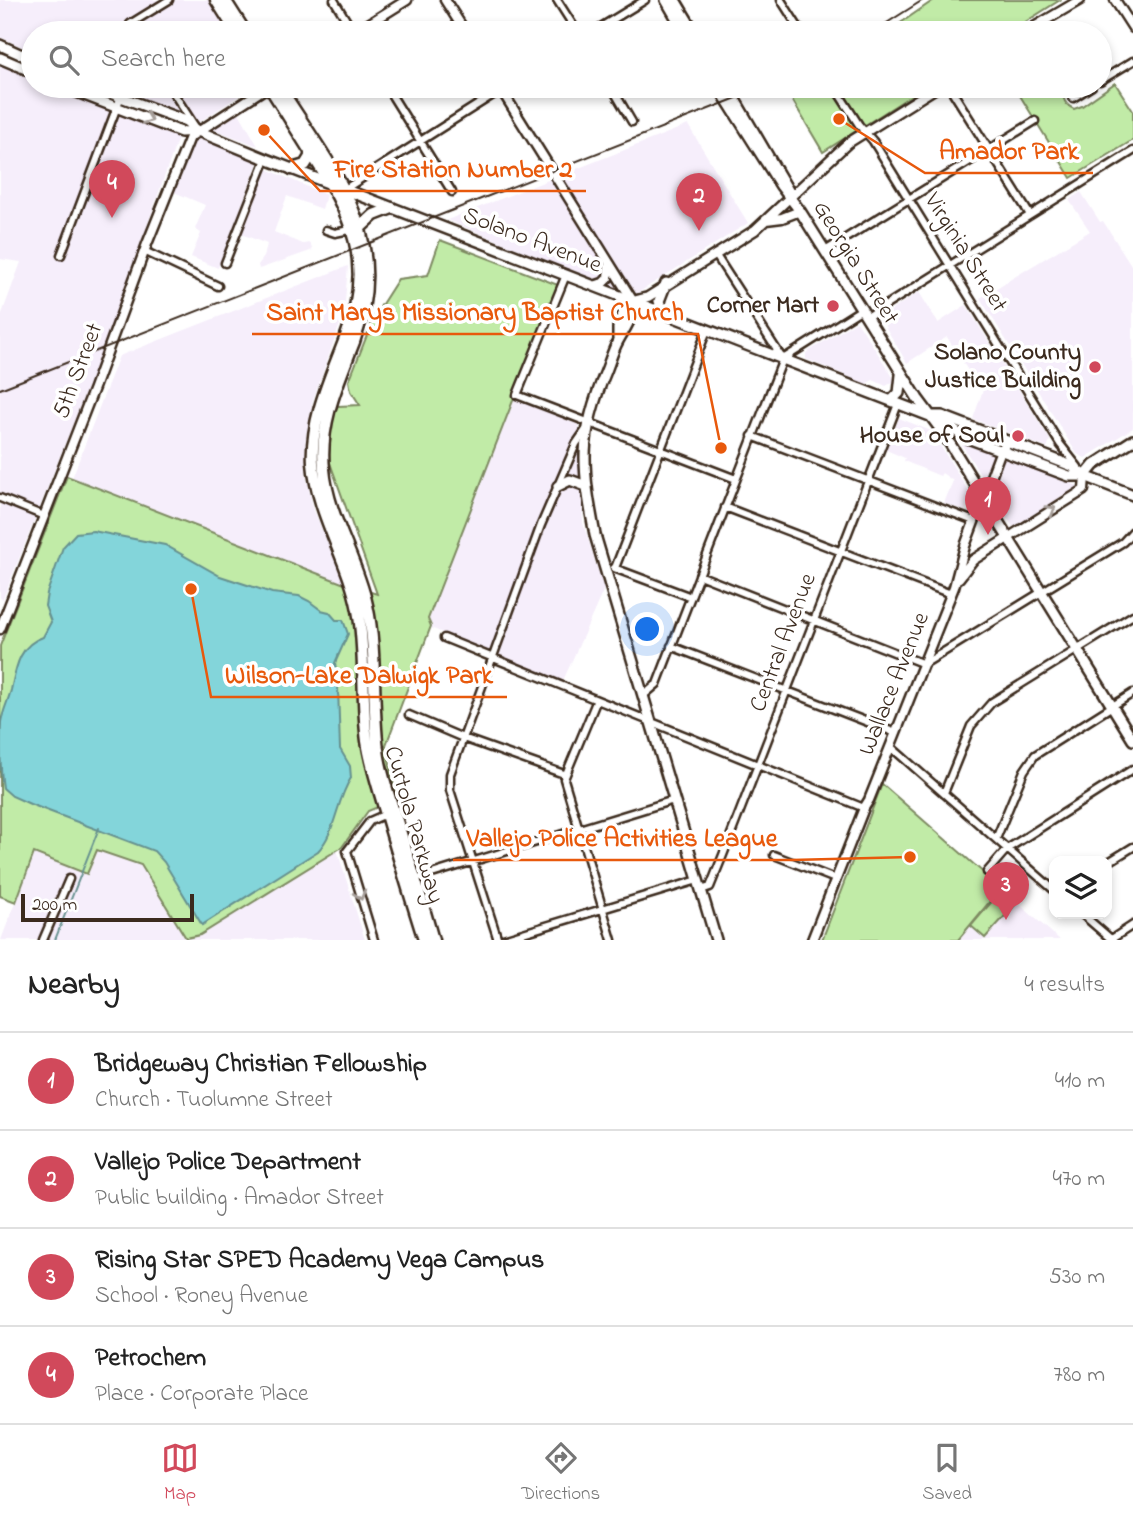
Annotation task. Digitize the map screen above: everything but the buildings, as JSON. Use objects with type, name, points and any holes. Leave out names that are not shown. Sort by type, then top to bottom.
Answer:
[{"type":"main road","points":[[216,0],[229,21]]},
{"type":"main road","points":[[225,0],[238,21]]},
{"type":"main road","points":[[666,0],[678,21]]},
{"type":"main road","points":[[674,0],[687,21]]},
{"type":"main road","points":[[0,45],[21,55]]},
{"type":"main road","points":[[0,58],[21,67]]},
{"type":"main road","name":"Solano Avenue","points":[[92,98],[181,132],[198,131]]},
{"type":"main road","name":"Solano Avenue","points":[[126,98],[186,121],[198,131],[266,159],[930,416],[965,436],[1069,475],[1085,476]]},
{"type":"main road","name":"Curtola Parkway","points":[[276,98],[357,229],[355,307],[352,322],[320,406],[313,458],[320,504],[358,608],[367,739],[375,779],[424,940]]},
{"type":"main road","name":"Curtola Parkway","points":[[287,98],[345,189],[367,268],[364,309],[330,405],[323,455],[328,494],[366,601],[372,639],[379,760],[433,940]]},
{"type":"main road","name":"Georgia Street","points":[[726,98],[901,373],[957,455],[1133,740]]},
{"type":"main road","name":"Georgia Street","points":[[734,98],[787,184],[791,197]]},
{"type":"main road","points":[[292,169],[305,165],[310,157],[309,150]]},
{"type":"main road","points":[[357,229],[374,215],[392,208]]},
{"type":"main road","points":[[663,313],[659,301],[666,283]]},
{"type":"main road","points":[[633,301],[633,315],[618,340],[587,427],[584,456],[586,486],[594,535],[716,940]]},
{"type":"main road","points":[[894,402],[902,383],[901,373]]},
{"type":"main road","name":"Solano Avenue","points":[[930,416],[942,416],[1008,441],[1072,466],[1085,476],[1133,495]]},
{"type":"main road","points":[[957,455],[959,440],[965,436]]},
{"type":"main road","points":[[1085,476],[1094,465],[1133,440]]},
{"type":"main road","points":[[558,486],[570,480],[586,486]]},
{"type":"main road","points":[[386,814],[399,828]]},
{"type":"street","points":[[135,21],[169,0]]},
{"type":"street","points":[[334,0],[347,21]]},
{"type":"street","points":[[373,21],[407,0]]},
{"type":"street","points":[[445,0],[458,21]]},
{"type":"street","points":[[557,0],[570,21]]},
{"type":"street","points":[[611,21],[645,0]]},
{"type":"street","points":[[781,0],[794,21]]},
{"type":"street","points":[[1044,21],[1080,0]]},
{"type":"street","points":[[1115,0],[1133,28]]},
{"type":"street","points":[[1112,74],[1133,61]]},
{"type":"street","points":[[61,255],[120,98]]},
{"type":"street","points":[[177,98],[198,131],[250,98]]},
{"type":"street","points":[[393,98],[452,192]]},
{"type":"street","points":[[345,189],[485,98]]},
{"type":"street","points":[[509,98],[633,301],[648,297],[666,283],[755,230],[835,154],[920,98]]},
{"type":"street","points":[[618,98],[632,122]]},
{"type":"street","name":"Virginia Street","points":[[842,98],[950,264],[1060,444],[1085,476]]},
{"type":"street","points":[[956,98],[1030,215]]},
{"type":"street","points":[[825,251],[1035,121]]},
{"type":"street","name":"5th Street","points":[[0,629],[144,251],[190,137],[198,131]]},
{"type":"street","points":[[643,696],[657,684],[783,359],[950,264],[1133,151]]},
{"type":"street","points":[[225,263],[266,159]]},
{"type":"street","points":[[766,220],[782,218],[800,211]]},
{"type":"street","points":[[326,230],[335,233],[357,229]]},
{"type":"street","points":[[144,251],[218,286]]},
{"type":"street","points":[[715,254],[783,359]]},
{"type":"street","points":[[594,286],[608,278],[608,262]]},
{"type":"street","points":[[566,275],[517,395],[587,427],[660,449],[736,479]]},
{"type":"street","points":[[615,568],[707,330]]},
{"type":"street","name":"Central Avenue","points":[[701,890],[710,887],[868,481],[894,402]]},
{"type":"street","points":[[587,427],[576,444],[541,525],[450,774],[450,790],[499,940],[698,880]]},
{"type":"street","points":[[752,436],[974,522]]},
{"type":"street","name":"Wallace Avenue","points":[[812,940],[924,664],[953,590],[965,546],[1001,450],[1008,441]]},
{"type":"street","points":[[725,507],[953,590],[967,565],[979,555],[1084,490],[1085,476]]},
{"type":"street","points":[[0,498],[44,516]]},
{"type":"street","points":[[699,575],[924,664],[1123,542],[1133,531]]},
{"type":"street","points":[[965,546],[969,553],[979,555]]},
{"type":"street","points":[[605,571],[615,568],[691,597]]},
{"type":"street","points":[[944,793],[965,738],[977,716],[1000,696],[1133,615]]},
{"type":"street","points":[[444,638],[596,702],[864,808]]},
{"type":"street","points":[[671,646],[896,733]]},
{"type":"street","points":[[996,839],[1024,771],[1035,755],[1133,693]]},
{"type":"street","points":[[596,702],[564,774],[612,940]]},
{"type":"street","points":[[409,715],[463,738],[564,774]]},
{"type":"street","points":[[891,747],[1049,886]]},
{"type":"street","points":[[987,872],[1007,849],[1133,769]]},
{"type":"street","points":[[422,877],[674,800]]},
{"type":"street","points":[[374,940],[346,851],[370,821],[386,814]]},
{"type":"street","points":[[1112,860],[1133,846]]},
{"type":"street","points":[[774,855],[835,879]]},
{"type":"street","points":[[43,940],[69,879]]},
{"type":"street","points":[[1088,919],[1111,940],[1133,925]]},
{"type":"shaded area","points":[[0,0],[211,0],[224,21],[21,21],[21,47],[0,37]]},
{"type":"shaded area","points":[[0,65],[21,73],[21,98],[81,98],[178,138],[110,331],[3,599],[0,598],[0,319],[21,262],[0,259]]},
{"type":"shaded area","points":[[139,98],[236,98],[199,122]]},
{"type":"shaded area","points":[[238,111],[258,146],[213,129]]},
{"type":"shaded area","points":[[688,125],[748,223],[633,296],[447,220]]},
{"type":"shaded area","points":[[196,138],[258,162],[218,268],[191,257],[201,233],[195,229],[205,205],[174,192]]},
{"type":"shaded area","points":[[267,169],[326,195],[322,209],[287,196],[274,232],[303,244],[310,243],[313,250],[259,269],[258,265],[264,257],[267,244],[241,234]]},
{"type":"shaded area","points":[[1081,192],[1133,268],[1133,428],[1085,458],[1077,454],[980,298],[1090,231],[1069,200]]},
{"type":"shaded area","points":[[348,266],[344,313],[313,400],[305,451],[306,475],[313,508],[342,583],[72,478],[119,356]]},
{"type":"shaded area","points":[[919,292],[938,323],[966,305],[1050,440],[1047,448],[973,419],[984,387],[967,381],[972,377],[947,337],[907,363],[880,318]]},
{"type":"shaded area","points":[[857,321],[893,377],[893,382],[886,386],[873,380],[866,384],[806,359],[806,353]]},
{"type":"shaded area","points":[[513,398],[579,425],[583,523],[604,589],[562,683],[431,628],[428,619]]},
{"type":"shaded area","points":[[899,418],[931,431],[971,495],[965,511],[944,503],[953,481],[942,473],[940,476],[904,461],[905,458],[886,450]]},
{"type":"shaded area","points":[[964,442],[1078,486],[1013,527],[962,445]]},
{"type":"shaded area","points":[[96,849],[141,865],[186,938],[200,935],[337,850],[365,940],[1,940],[34,853],[87,874]]},
{"type":"shaded area","points":[[1001,890],[1019,904],[1060,940],[958,940]]},
{"type":"green space","points":[[934,0],[1060,0],[1027,21],[903,21]]},
{"type":"green space","points":[[1115,83],[1133,111],[1133,140],[1071,178],[1021,98],[1064,98],[1074,109],[1093,98],[1112,98],[1112,85]]},
{"type":"green space","points":[[791,98],[907,98],[823,152]]},
{"type":"green space","points":[[440,240],[558,285],[428,619],[431,626],[386,745],[397,799],[368,811],[342,847],[200,935],[186,938],[141,865],[97,850],[87,874],[34,853],[16,902],[0,896],[0,646],[67,476],[342,583],[377,594],[329,460],[330,434],[338,406],[360,405],[351,391],[349,381],[375,315],[398,279],[428,275]]},
{"type":"green space","points":[[882,784],[1001,888],[958,940],[822,940]]},
{"type":"green space","points":[[1000,892],[1015,905],[985,938],[971,926]]},
{"type":"water","points":[[93,531],[165,545],[220,576],[272,593],[299,596],[329,612],[336,620],[343,620],[348,634],[335,663],[340,749],[350,766],[351,778],[329,835],[318,851],[202,925],[164,862],[154,851],[30,804],[12,796],[3,788],[1,722],[17,665],[24,651],[43,637],[51,622],[45,606],[47,593],[63,547],[76,533]]},
{"type":"waterway","points":[[55,940],[99,828]]},
{"type":"railway","points":[[890,21],[923,0]]},
{"type":"railway","points":[[0,389],[737,98]]},
{"type":"place","name":"Amador Park","points":[[839,119]]},
{"type":"place","name":"Fire Station Number 2","points":[[264,130]]},
{"type":"place","name":"Petrochem","points":[[112,218]]},
{"type":"place","name":"Vallejo Police Department","points":[[699,231]]},
{"type":"place","name":"Corner Mart","points":[[833,306]]},
{"type":"place","name":"Solano County Justice Building","points":[[1095,367]]},
{"type":"place","name":"House of Soul","points":[[1018,436]]},
{"type":"place","name":"Saint Marys Missionary Baptist Church","points":[[721,448]]},
{"type":"place","name":"Bridgeway Christian Fellowship","points":[[988,535]]},
{"type":"place","name":"Wilson-Lake Dalwigk Park","points":[[191,589]]},
{"type":"place","name":"Vallejo Police Activities League","points":[[910,857]]},
{"type":"place","name":"Rising Star SPED Academy Vega Campus","points":[[1006,920]]}]
